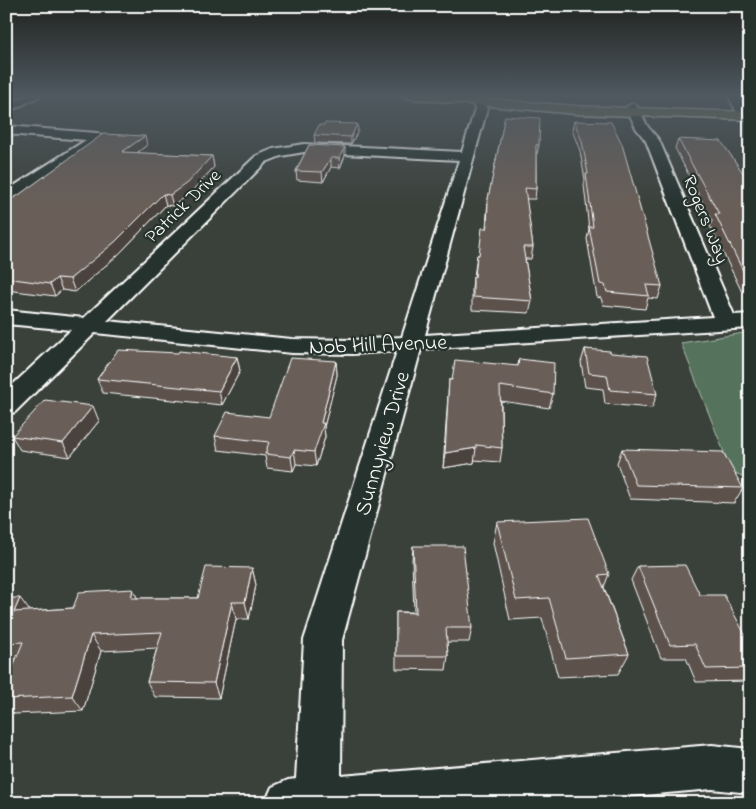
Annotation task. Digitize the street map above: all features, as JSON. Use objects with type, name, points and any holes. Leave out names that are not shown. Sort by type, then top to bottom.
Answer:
[{"type":"street","points":[[8,196],[97,137],[42,133]]},
{"type":"street","name":"Sunnyview Drive","points":[[308,802],[323,640],[473,133]]},
{"type":"street","name":"Rogers Way","points":[[646,133],[652,140],[726,323]]},
{"type":"street","name":"Patrick Drive","points":[[6,406],[260,159],[278,152],[304,148],[466,156]]},
{"type":"street","name":"Nob Hill Avenue","points":[[6,317],[292,346],[352,347],[750,321]]},
{"type":"street","points":[[308,802],[712,767],[750,772]]},
{"type":"green space","points":[[750,332],[750,481],[731,470],[681,343]]},
{"type":"building","points":[[315,133],[353,133],[351,137],[314,135]]},
{"type":"building","points":[[502,133],[539,133],[539,145],[536,145],[536,189],[525,188],[533,247],[523,247],[532,301],[473,297],[473,277],[475,277],[482,228],[487,228],[488,199]]},
{"type":"building","points":[[579,133],[616,133],[622,144],[662,286],[646,285],[649,296],[607,292],[605,285],[600,284],[589,227],[593,227],[586,174],[588,174]]},
{"type":"building","points":[[103,134],[145,136],[122,152],[212,156],[187,183],[170,195],[163,194],[115,242],[70,279],[57,278],[50,284],[6,278],[6,203]]},
{"type":"building","points":[[678,139],[721,141],[750,183],[750,278],[746,277],[715,214],[719,214]]},
{"type":"building","points":[[309,145],[345,147],[339,158],[331,158],[322,172],[296,171]]},
{"type":"building","points":[[585,349],[647,356],[657,394],[610,390],[607,375],[589,373]]},
{"type":"building","points":[[118,350],[178,353],[179,351],[237,357],[219,391],[97,379]]},
{"type":"building","points":[[290,358],[336,361],[321,423],[324,423],[314,452],[294,450],[291,457],[265,454],[269,442],[215,436],[227,412],[269,417]]},
{"type":"building","points":[[519,359],[554,363],[553,394],[500,386],[502,448],[476,445],[476,448],[445,453],[449,380],[452,380],[455,360],[518,366]]},
{"type":"building","points":[[45,400],[93,406],[63,443],[12,436]]},
{"type":"building","points":[[622,449],[723,452],[743,488],[636,485]]},
{"type":"building","points":[[588,518],[609,574],[599,575],[629,654],[566,658],[549,598],[516,600],[497,522]]},
{"type":"building","points":[[413,546],[463,546],[472,628],[446,628],[448,656],[396,656],[396,612],[416,613]]},
{"type":"building","points":[[685,565],[700,595],[724,595],[750,644],[750,668],[706,669],[695,644],[670,645],[638,566]]},
{"type":"building","points":[[206,567],[252,568],[245,602],[232,602],[214,683],[147,682],[162,632],[91,635],[72,696],[6,699],[6,684],[23,642],[6,643],[6,598],[20,598],[14,612],[73,608],[79,592],[133,589],[131,598],[198,598]]}]
